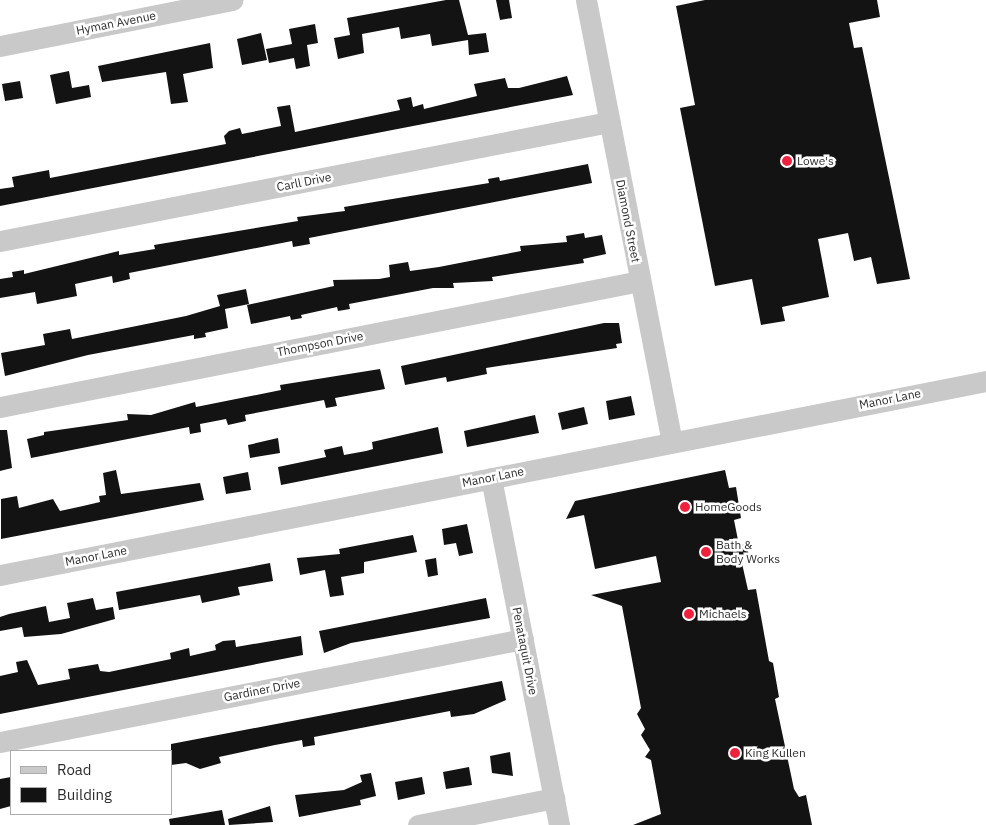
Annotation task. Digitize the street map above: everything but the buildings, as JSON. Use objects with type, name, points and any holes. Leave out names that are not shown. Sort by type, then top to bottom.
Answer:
[{"type":"street","name":"Hyman Avenue","points":[[0,46],[232,0]]},
{"type":"street","name":"Diamond Street","points":[[586,0],[672,441]]},
{"type":"street","name":"Carll Drive","points":[[0,241],[609,122]]},
{"type":"street","name":"Thompson Drive","points":[[0,407],[640,281]]},
{"type":"street","name":"Manor Lane","points":[[0,575],[672,441],[986,381]]},
{"type":"street","name":"Penataquit Drive","points":[[491,478],[559,825]]},
{"type":"street","name":"Gardiner Drive","points":[[0,742],[523,639]]},
{"type":"street","points":[[418,825],[554,798]]},
{"type":"place","name":"Lowe's","points":[[787,161]]},
{"type":"place","name":"HomeGoods","points":[[685,507]]},
{"type":"place","name":"Bath & Body Works","points":[[706,552]]},
{"type":"place","name":"Michaels","points":[[689,614]]},
{"type":"place","name":"King Kullen","points":[[735,753]]}]
